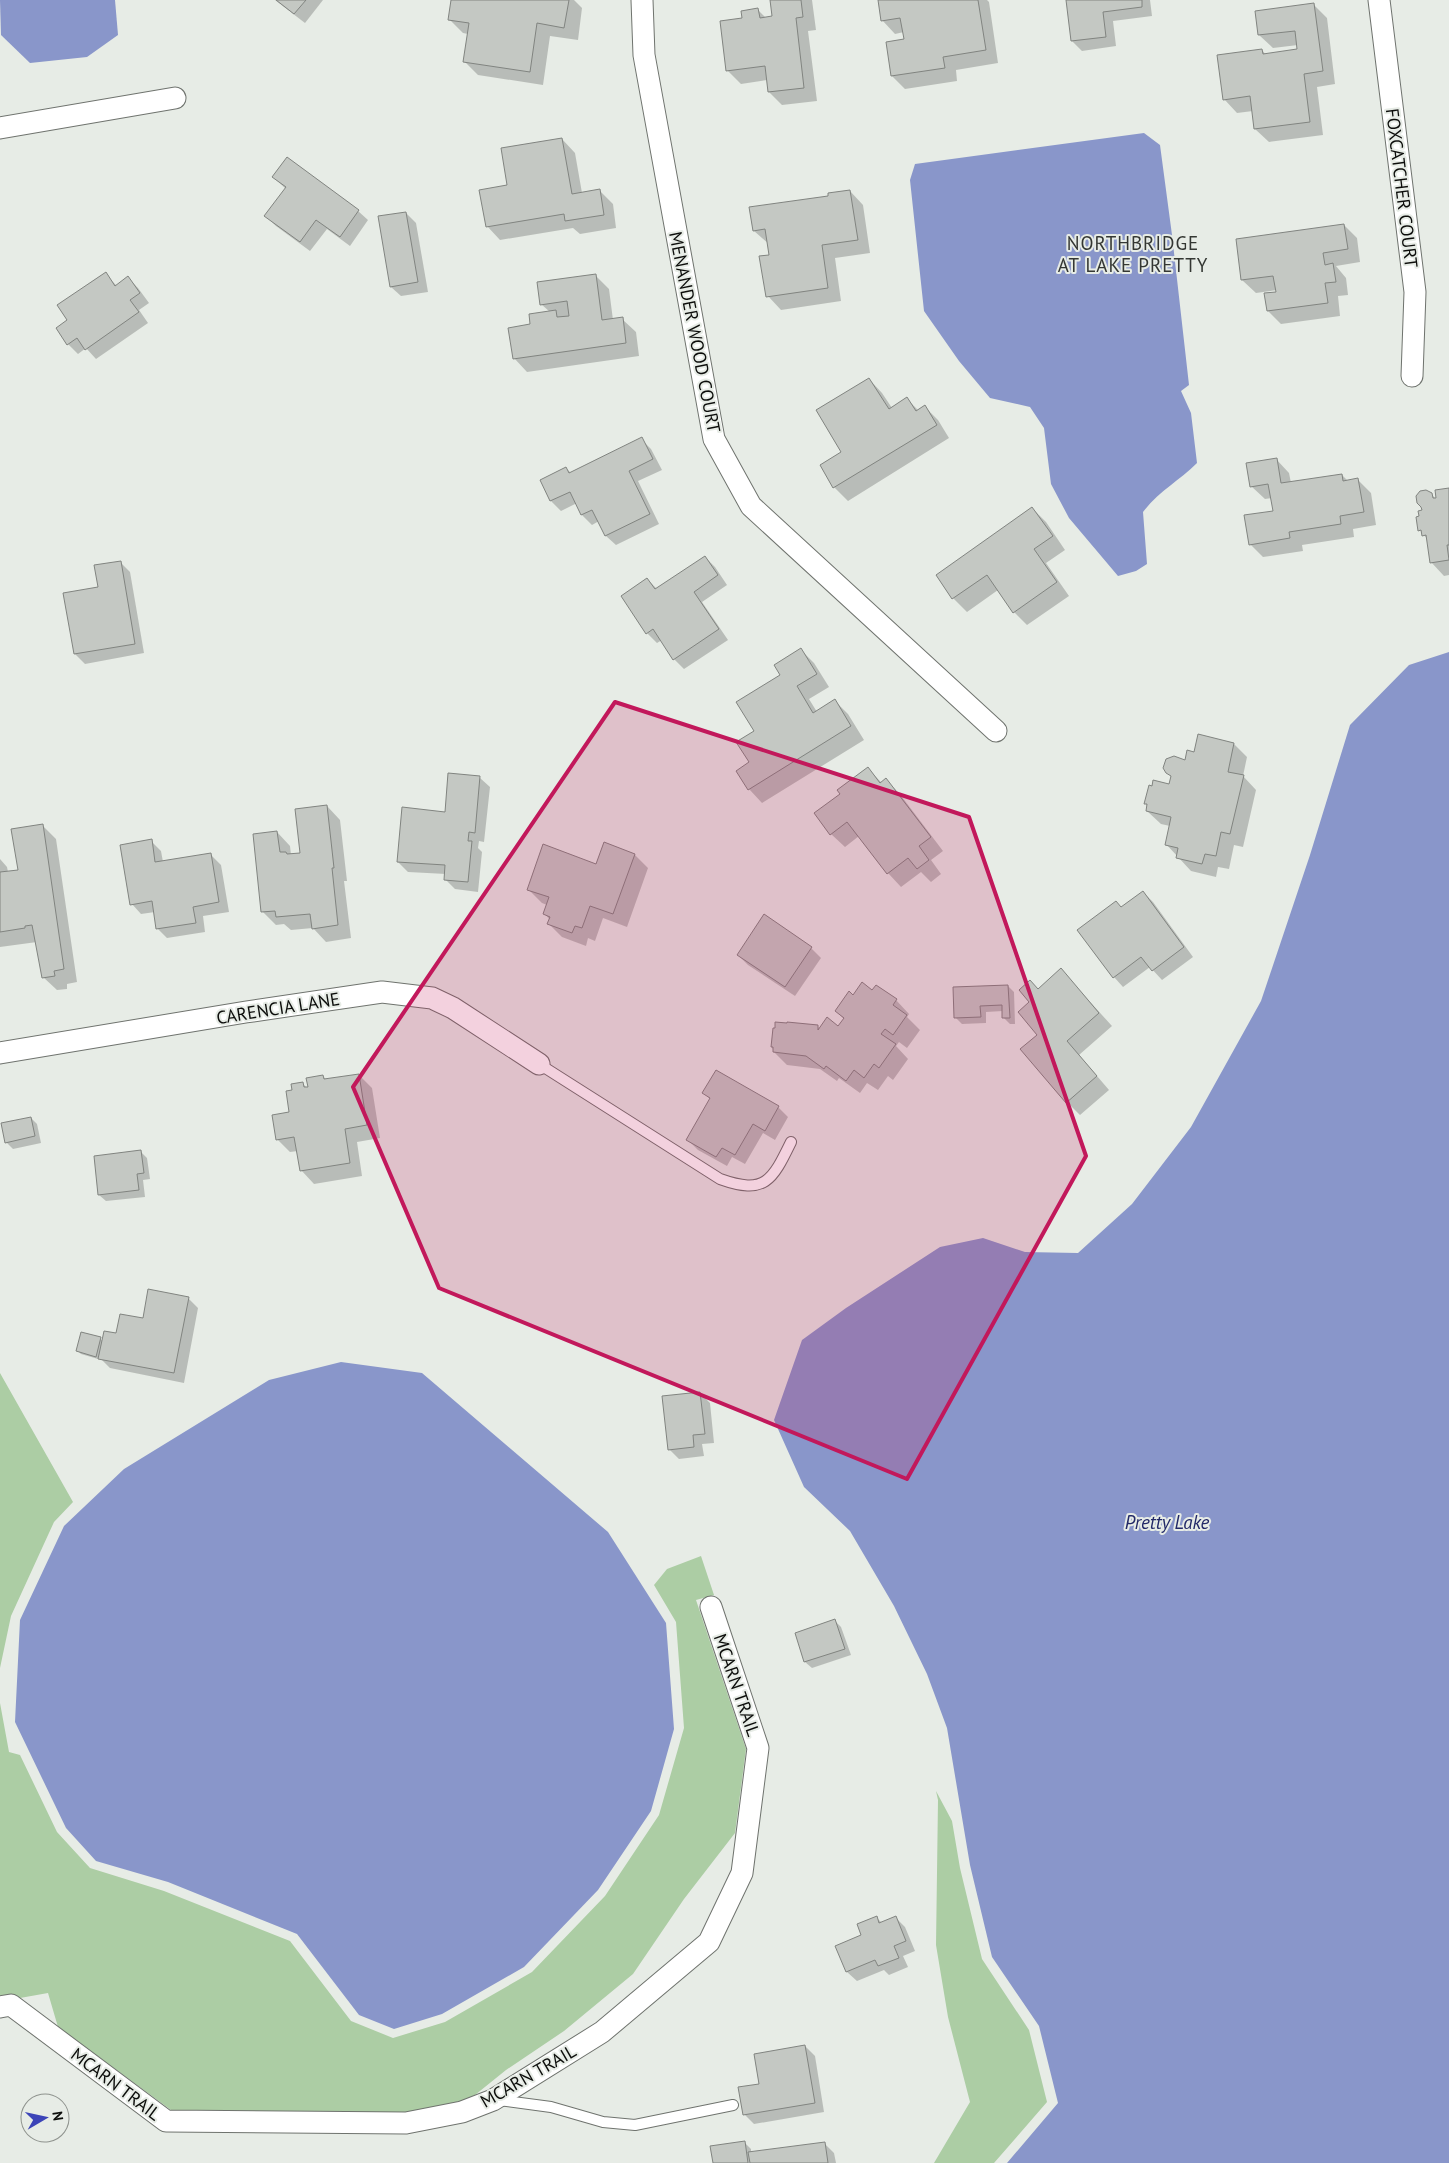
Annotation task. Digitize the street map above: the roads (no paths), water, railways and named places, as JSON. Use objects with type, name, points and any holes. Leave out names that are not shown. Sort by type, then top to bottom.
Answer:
[{"type":"street","name":"MENANDER WOOD COURT","points":[[642,0],[644,56],[714,439],[751,506],[996,731]]},
{"type":"street","name":"FOXCATCHER COURT","points":[[1379,0],[1416,292],[1412,376]]},
{"type":"street","points":[[0,128],[175,98]]},
{"type":"street","name":"CARENCIA LANE","points":[[0,1053],[246,1012],[382,992],[432,998],[453,1008],[539,1064]]},
{"type":"street","name":"MCARN TRAIL","points":[[0,2007],[11,2006],[166,2121],[406,2123],[462,2112],[493,2100],[602,2032],[709,1942],[742,1873],[758,1748],[711,1607]]},
{"type":"lane","points":[[539,1064],[720,1179],[741,1186],[762,1184],[776,1173],[791,1142]]},
{"type":"lane","points":[[493,2100],[551,2107],[604,2122],[635,2125],[733,2105]]},
{"type":"water","points":[[0,0],[115,0],[118,35],[87,57],[30,63],[1,35]]},
{"type":"water","points":[[1144,133],[1160,145],[1189,385],[1181,391],[1191,413],[1197,463],[1156,498],[1143,512],[1147,564],[1136,571],[1118,576],[1069,518],[1051,484],[1044,428],[1030,407],[990,398],[959,361],[924,311],[910,180],[915,164]]},
{"type":"water","name":"Pretty Lake","points":[[1449,652],[1449,2163],[1007,2163],[1058,2103],[1039,2026],[992,1957],[970,1865],[947,1728],[927,1674],[894,1606],[850,1531],[804,1487],[774,1420],[802,1340],[846,1308],[940,1247],[983,1238],[1025,1252],[1078,1253],[1132,1204],[1191,1127],[1261,1001],[1310,855],[1350,725],[1409,665]]},
{"type":"water","points":[[341,1362],[422,1373],[608,1532],[666,1623],[674,1729],[651,1811],[598,1890],[524,1967],[442,2014],[394,2029],[359,2015],[297,1934],[168,1882],[96,1861],[66,1828],[15,1722],[20,1620],[64,1526],[124,1469],[269,1380]]},
{"type":"district","name":"NORTHBRIDGE AT LAKE PRETTY","points":[[1133,254]]}]
